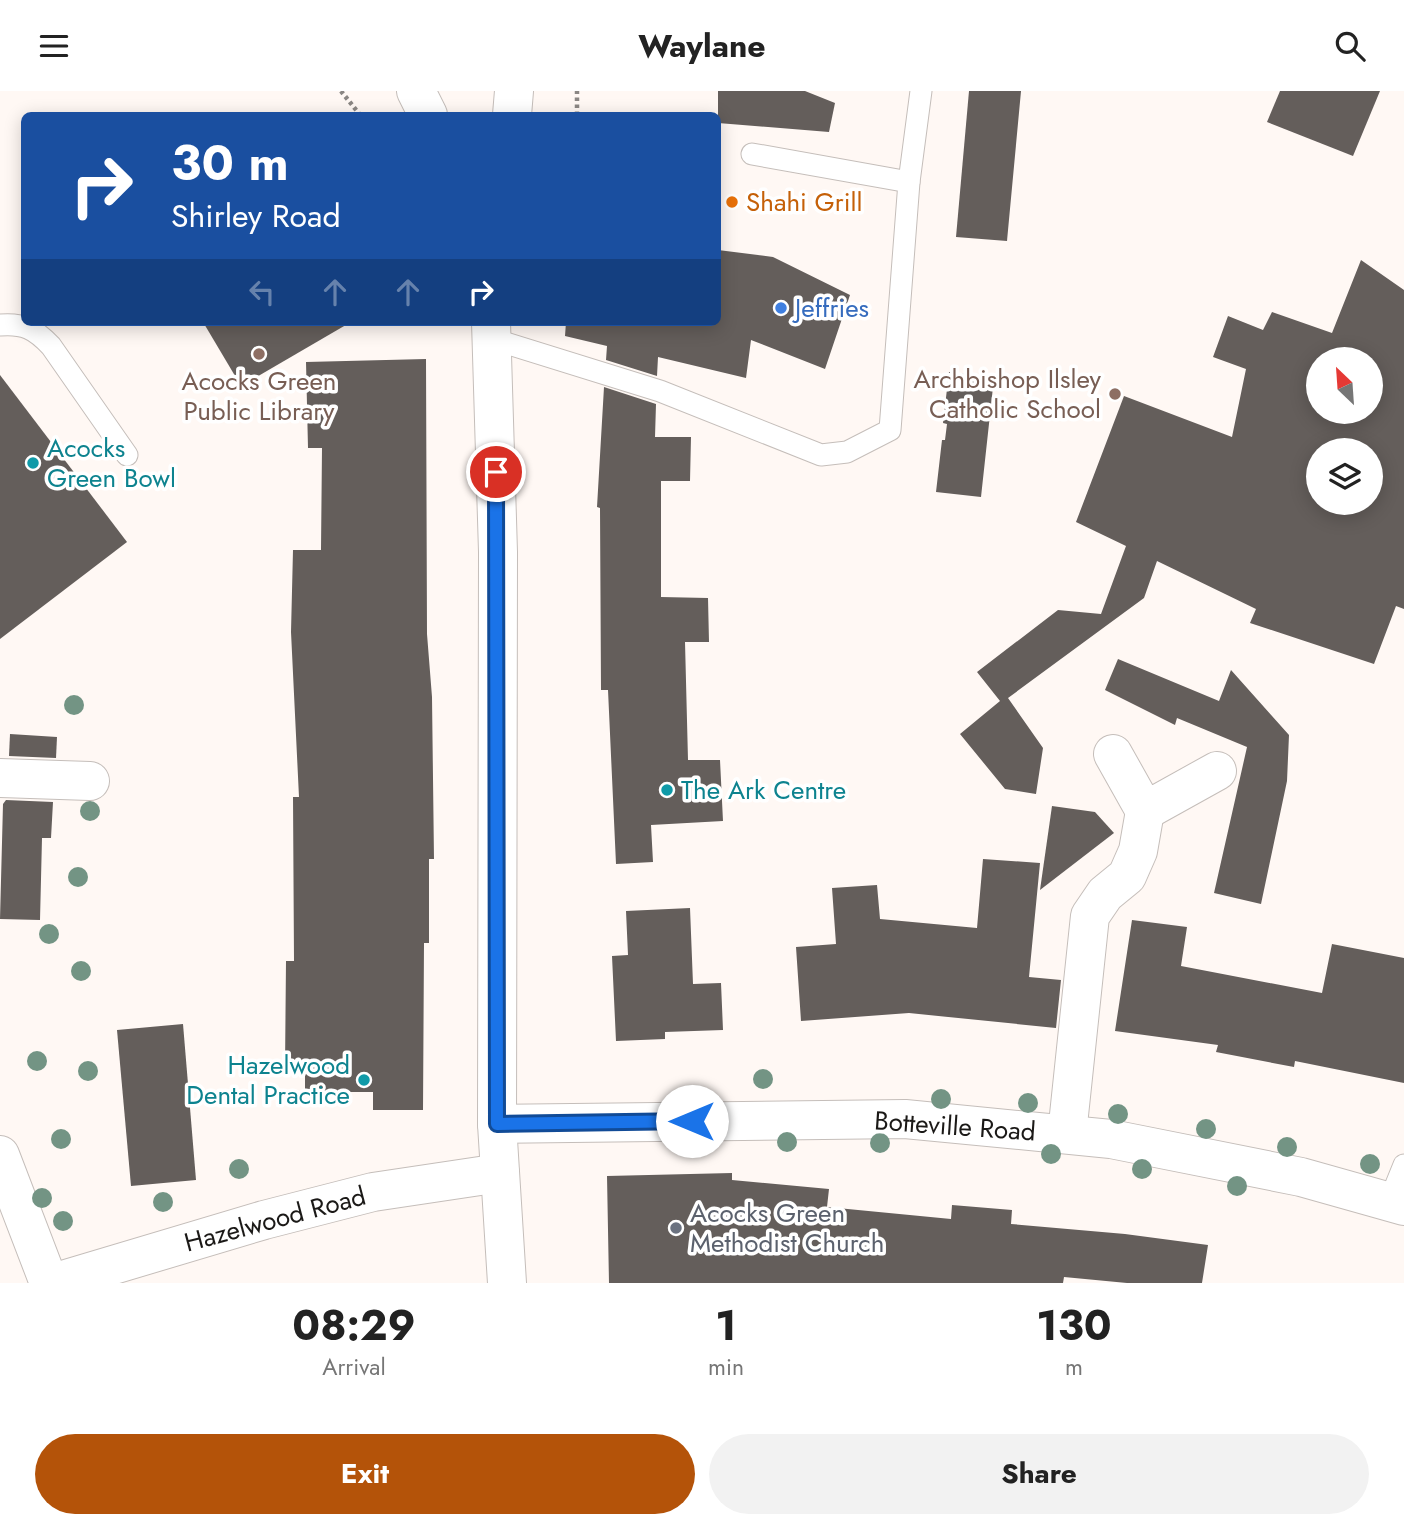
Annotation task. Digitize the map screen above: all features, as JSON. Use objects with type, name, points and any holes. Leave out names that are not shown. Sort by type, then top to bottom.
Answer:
[{"type":"street","points":[[416,91],[426,112]]},
{"type":"street","points":[[512,112],[514,91]]},
{"type":"street","points":[[492,330],[498,552],[497,1124],[507,1283]]},
{"type":"street","points":[[1067,1134],[1090,916],[1105,894],[1127,876],[1138,851],[1145,811],[1113,754]]},
{"type":"street","points":[[1145,811],[1217,771]]},
{"type":"street","points":[[0,778],[90,781]]},
{"type":"street","name":"Botteville Road","points":[[497,1124],[905,1119],[1111,1139],[1301,1177],[1397,1204]]},
{"type":"street","points":[[0,1155],[51,1283]]},
{"type":"street","name":"Hazelwood Road","points":[[51,1283],[264,1220],[373,1192],[500,1173]]},
{"type":"lane","points":[[492,330],[660,391],[821,455],[847,452],[890,430],[909,183],[921,91]]},
{"type":"lane","points":[[752,154],[909,183]]},
{"type":"lane","points":[[0,325],[21,324]]},
{"type":"lane","points":[[25,326],[36,331],[51,346],[127,455]]},
{"type":"lane","points":[[1397,1204],[1404,1165]]},
{"type":"path","points":[[341,91],[358,112]]},
{"type":"path","points":[[577,91],[577,112]]},
{"type":"building","points":[[718,91],[805,91],[835,103],[829,132],[721,123],[721,112],[718,112]]},
{"type":"building","points":[[969,91],[1021,91],[1007,241],[956,237]]},
{"type":"building","points":[[1280,91],[1380,91],[1353,156],[1267,122]]},
{"type":"building","name":"Jeffries","points":[[721,250],[773,257],[850,295],[825,369],[751,340],[746,378],[658,357],[657,376],[606,360],[607,346],[565,336],[566,326],[721,326]]},
{"type":"building","points":[[1361,260],[1404,290],[1404,609],[1396,606],[1374,664],[1250,623],[1256,609],[1157,561],[1144,598],[1008,698],[1043,748],[1036,794],[1005,789],[960,734],[1000,701],[977,672],[1058,610],[1101,614],[1126,546],[1076,522],[1124,396],[1232,437],[1246,369],[1213,357],[1228,316],[1263,330],[1272,312],[1332,333]]},
{"type":"building","name":"Acocks Green Public Library","points":[[205,326],[344,326],[241,386]]},
{"type":"building","points":[[426,359],[427,634],[432,697],[434,859],[429,859],[429,943],[424,943],[423,1110],[373,1110],[373,1092],[305,1092],[305,1068],[285,1068],[286,961],[294,961],[293,797],[299,797],[291,632],[293,550],[321,550],[322,448],[308,448],[306,362]]},
{"type":"building","points":[[949,372],[994,378],[981,497],[936,492],[942,440],[945,440],[947,424],[943,423]]},
{"type":"building","name":"Acocks Green Bowl","points":[[0,375],[127,542],[0,639]]},
{"type":"building","points":[[604,387],[656,404],[655,437],[691,437],[690,481],[661,481],[661,597],[708,598],[709,642],[685,642],[688,760],[720,760],[723,821],[651,825],[653,862],[616,864],[608,690],[601,690],[600,508],[597,507]]},
{"type":"building","points":[[1118,659],[1219,701],[1231,670],[1289,735],[1287,781],[1261,904],[1214,893],[1247,747],[1177,718],[1175,725],[1105,690]]},
{"type":"building","points":[[10,734],[57,737],[56,758],[9,756]]},
{"type":"building","points":[[6,800],[53,802],[51,838],[42,838],[40,920],[0,919],[3,804]]},
{"type":"building","points":[[1052,806],[1095,812],[1114,833],[1040,890]]},
{"type":"building","points":[[983,859],[1040,863],[1029,977],[1061,980],[1056,1028],[909,1013],[801,1021],[796,947],[836,944],[832,888],[877,885],[880,919],[977,928]]},
{"type":"building","points":[[690,908],[693,984],[721,983],[723,1030],[665,1032],[665,1039],[616,1041],[612,956],[628,955],[626,911]]},
{"type":"building","points":[[1132,920],[1187,927],[1181,966],[1322,993],[1332,944],[1404,958],[1404,1083],[1295,1061],[1294,1067],[1216,1052],[1218,1045],[1115,1031]]},
{"type":"building","points":[[183,1024],[196,1180],[131,1186],[117,1030]]},
{"type":"building","points":[[732,1173],[732,1180],[829,1189],[827,1207],[951,1219],[952,1205],[1012,1210],[1011,1224],[1125,1234],[1208,1245],[1202,1283],[1127,1283],[1064,1277],[1063,1283],[609,1283],[607,1176]]},
{"type":"place","name":"Shahi Grill","points":[[732,202]]},
{"type":"place","name":"Jeffries","points":[[781,308]]},
{"type":"place","name":"Acocks Green Public Library","points":[[259,354]]},
{"type":"place","name":"Archbishop Ilsley Catholic School","points":[[1115,394]]},
{"type":"place","name":"Acocks Green Bowl","points":[[33,463]]},
{"type":"place","name":"The Ark Centre","points":[[667,790]]},
{"type":"place","name":"Hazelwood Dental Practice","points":[[364,1080]]},
{"type":"place","name":"Acocks Green Methodist Church","points":[[676,1228]]},
{"type":"route","points":[[496,472],[497,1124],[692,1121]]}]
